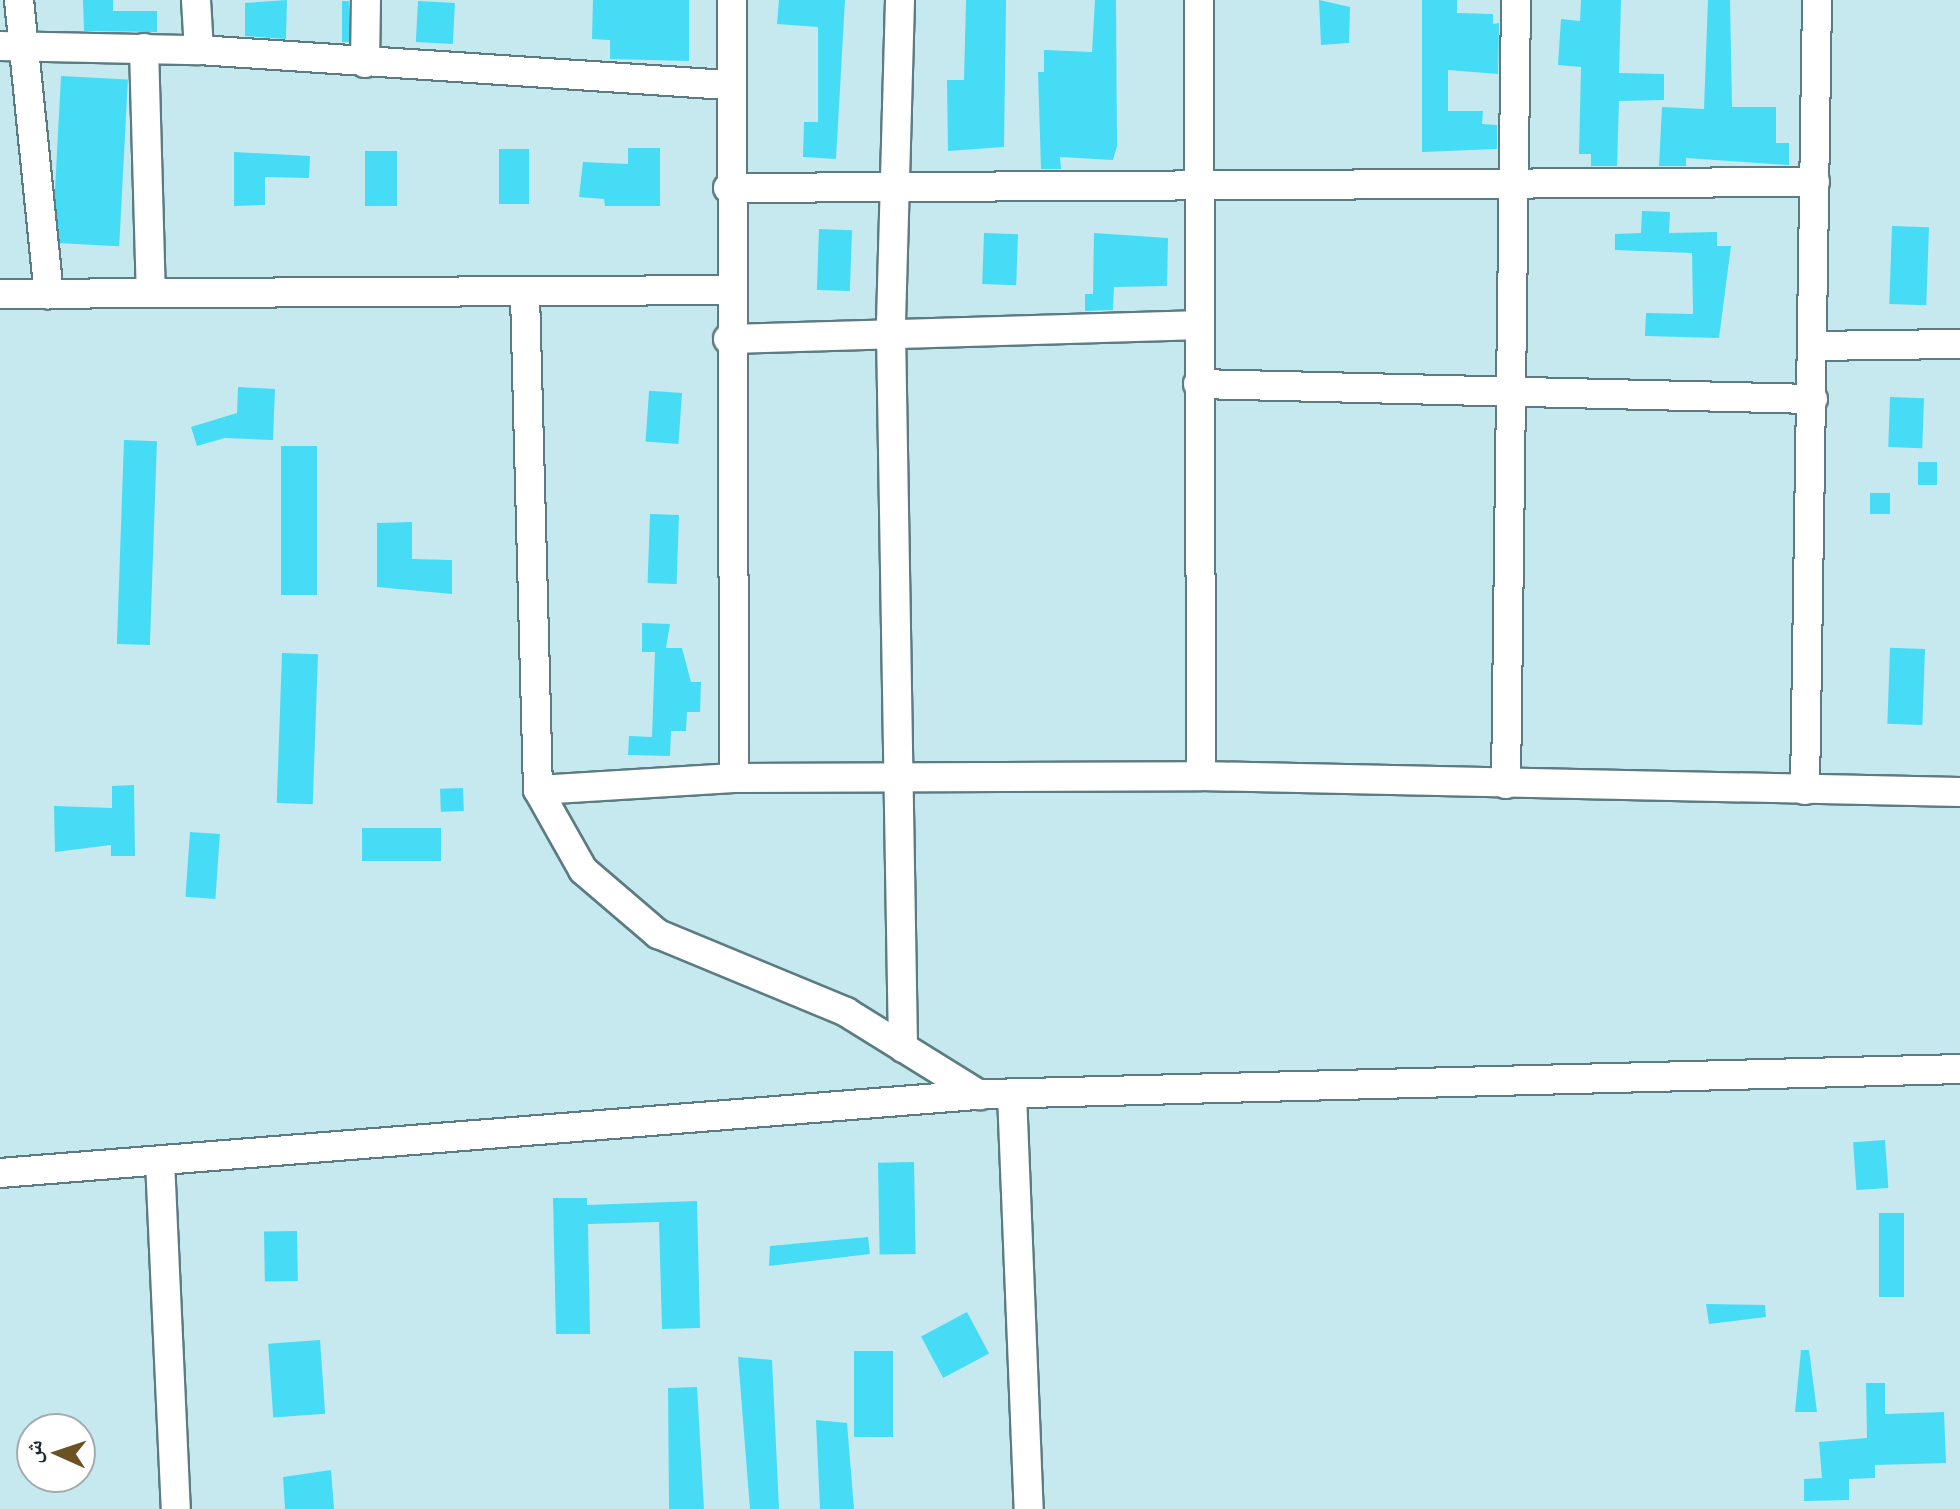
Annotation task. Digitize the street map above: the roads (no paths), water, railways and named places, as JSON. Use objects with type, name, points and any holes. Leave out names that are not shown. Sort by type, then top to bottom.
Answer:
[{"type":"street","points":[[19,0],[12,46],[49,294]]},
{"type":"street","points":[[196,0],[199,50]]},
{"type":"street","points":[[365,63],[366,0]]},
{"type":"street","points":[[732,0],[728,85],[728,339],[734,778]]},
{"type":"street","points":[[900,0],[891,331],[903,1048]]},
{"type":"street","points":[[1199,0],[1197,325],[1201,776]]},
{"type":"street","points":[[1506,784],[1508,388],[1516,0]]},
{"type":"street","points":[[1805,790],[1817,0]]},
{"type":"street","points":[[12,46],[199,50],[728,85]]},
{"type":"street","points":[[144,48],[151,292]]},
{"type":"street","points":[[728,188],[1198,182],[1815,182]]},
{"type":"street","points":[[0,294],[525,294],[728,290]]},
{"type":"street","points":[[525,294],[538,790],[583,870],[658,934],[806,992],[980,1095]]},
{"type":"street","points":[[728,339],[891,331],[1197,325]]},
{"type":"street","points":[[1812,346],[1960,344]]},
{"type":"street","points":[[1198,384],[1508,388],[1813,399]]},
{"type":"street","points":[[538,790],[734,778],[1201,776],[1960,792]]},
{"type":"street","points":[[0,1173],[980,1095],[1960,1069]]},
{"type":"street","points":[[1012,1094],[1029,1509]]},
{"type":"street","points":[[160,1161],[176,1509]]}]
